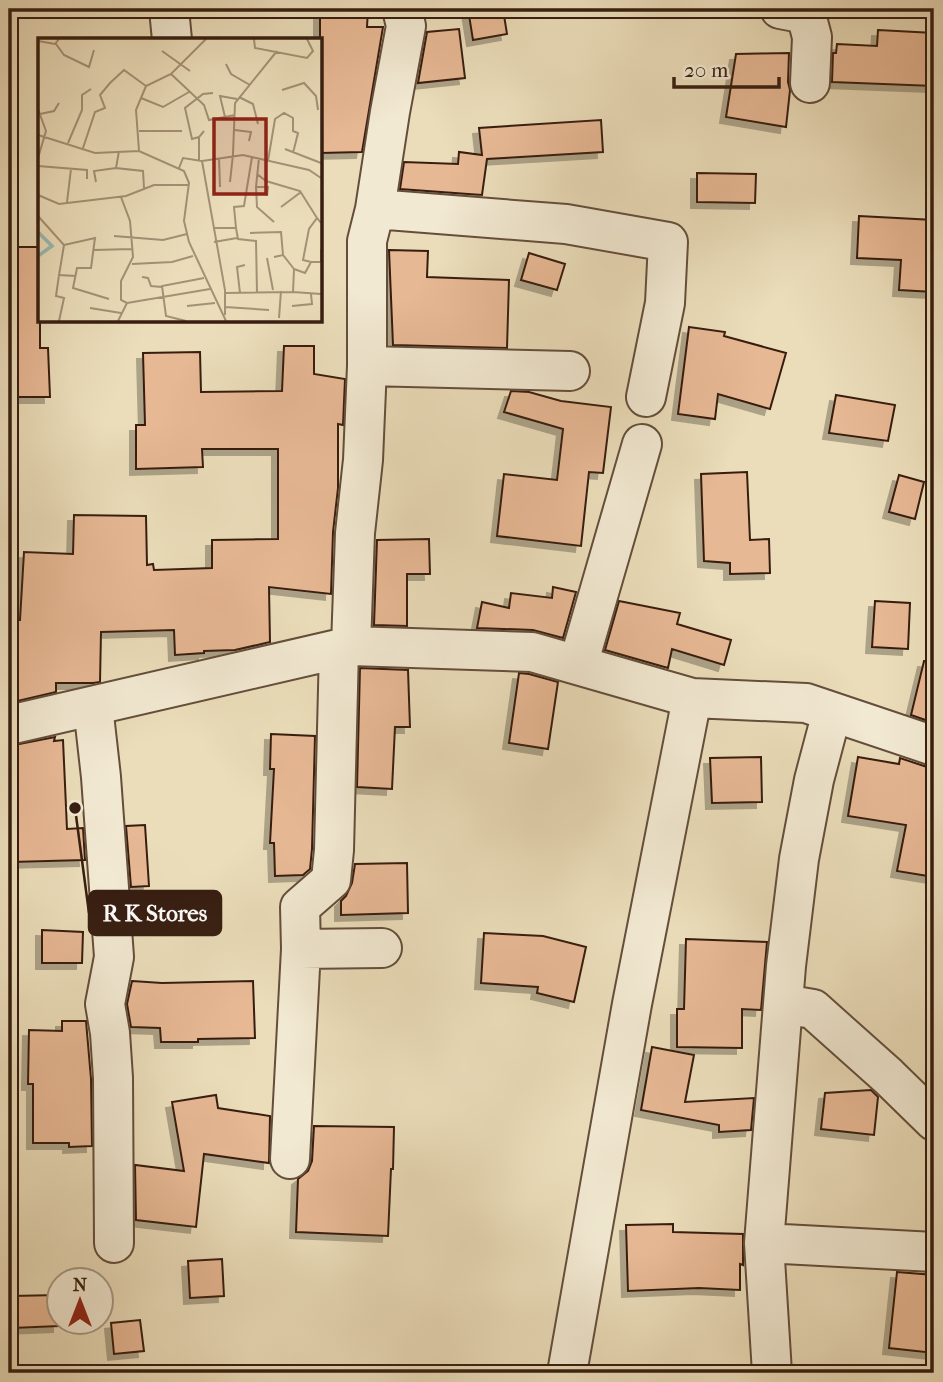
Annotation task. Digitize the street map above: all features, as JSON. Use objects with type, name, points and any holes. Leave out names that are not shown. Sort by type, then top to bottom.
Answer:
[{"type":"street","points":[[169,9],[172,38]]},
{"type":"street","points":[[290,1159],[301,949],[300,907],[331,880],[345,647],[363,460],[367,366],[367,240],[375,209],[406,26],[402,9]]},
{"type":"street","points":[[780,9],[806,14],[812,37],[810,83]]},
{"type":"street","points":[[375,209],[566,224],[668,242],[665,303],[646,397]]},
{"type":"street","points":[[367,366],[570,371]]},
{"type":"street","points":[[578,665],[642,444]]},
{"type":"street","points":[[9,725],[345,647],[532,652],[692,698],[806,703],[934,746]]},
{"type":"street","points":[[567,1373],[632,1004],[692,698]]},
{"type":"street","points":[[93,706],[114,957],[105,1004],[113,1078],[114,1242]]},
{"type":"street","points":[[772,1373],[764,1242],[786,966],[799,859],[814,780],[832,712]]},
{"type":"street","points":[[301,949],[382,948]]},
{"type":"street","points":[[783,1004],[813,1009],[934,1121]]},
{"type":"street","points":[[764,1242],[934,1252]]},
{"type":"building","points":[[320,9],[368,9],[367,27],[383,27],[362,152],[322,153]]},
{"type":"building","points":[[468,9],[503,9],[507,34],[473,40]]},
{"type":"building","points":[[459,29],[465,78],[418,83],[427,32]]},
{"type":"building","points":[[878,30],[934,33],[934,86],[832,82],[833,53],[836,53],[837,44],[877,46]]},
{"type":"building","points":[[789,53],[790,90],[786,127],[726,117],[736,54]]},
{"type":"building","points":[[601,120],[603,152],[487,159],[482,195],[400,189],[404,162],[458,164],[459,152],[482,155],[479,128]]},
{"type":"building","points":[[697,173],[756,174],[755,203],[697,202]]},
{"type":"building","points":[[859,216],[934,220],[934,292],[899,290],[901,260],[857,258]]},
{"type":"building","points":[[9,247],[38,247],[40,348],[48,348],[50,397],[9,397]]},
{"type":"building","points":[[389,250],[428,251],[427,277],[509,280],[507,348],[393,345]]},
{"type":"building","points":[[529,253],[565,264],[557,290],[521,280]]},
{"type":"building","points":[[689,327],[725,332],[724,336],[786,353],[770,409],[718,394],[715,419],[678,414]]},
{"type":"building","points":[[284,346],[314,346],[314,374],[345,379],[343,425],[338,424],[338,488],[331,594],[269,587],[270,642],[235,650],[175,655],[174,630],[101,632],[100,682],[56,683],[56,692],[9,703],[9,620],[20,620],[24,552],[73,554],[74,515],[146,516],[147,565],[153,564],[154,570],[212,568],[212,540],[278,539],[278,449],[202,449],[203,467],[136,469],[136,425],[145,425],[143,353],[200,352],[201,392],[282,391]]},
{"type":"building","points":[[511,391],[611,407],[603,473],[589,472],[581,546],[497,536],[504,474],[557,480],[563,429],[504,412]]},
{"type":"building","points":[[836,395],[895,405],[888,441],[829,433]]},
{"type":"building","points":[[747,472],[750,540],[769,539],[770,573],[730,574],[730,563],[704,561],[701,474]]},
{"type":"building","points":[[899,475],[924,482],[915,519],[889,512]]},
{"type":"building","points":[[429,539],[430,574],[407,574],[407,626],[374,625],[377,540]]},
{"type":"building","points":[[553,587],[576,592],[563,638],[533,630],[477,628],[482,602],[509,608],[511,593],[552,598]]},
{"type":"building","points":[[619,601],[680,613],[677,624],[731,640],[724,665],[672,649],[668,668],[605,650]]},
{"type":"building","points":[[875,601],[910,603],[908,649],[872,647]]},
{"type":"building","points":[[924,661],[934,662],[934,723],[911,715]]},
{"type":"building","points":[[360,668],[408,670],[410,727],[395,727],[392,789],[357,787]]},
{"type":"building","points":[[519,673],[558,682],[548,749],[509,743]]},
{"type":"building","points":[[271,734],[315,736],[312,849],[310,869],[303,875],[275,876],[274,843],[270,843],[274,769],[270,769]]},
{"type":"building","points":[[55,737],[54,741],[63,740],[67,829],[83,828],[85,860],[11,862],[9,746]]},
{"type":"building","points":[[761,757],[762,802],[712,803],[710,758]]},
{"type":"building","points":[[858,757],[899,764],[900,758],[934,767],[934,877],[897,871],[906,825],[848,816]]},
{"type":"building","points":[[145,825],[149,886],[131,887],[126,826]]},
{"type":"building","points":[[407,863],[408,913],[341,915],[341,901],[352,883],[355,864]]},
{"type":"building","points":[[42,930],[83,932],[82,963],[42,963]]},
{"type":"building","points":[[484,933],[543,936],[586,947],[574,1002],[537,993],[538,987],[481,983]]},
{"type":"building","points":[[686,939],[767,942],[761,1010],[742,1009],[742,1048],[677,1047],[677,1009],[684,1009]]},
{"type":"building","points":[[132,981],[253,981],[255,1038],[161,1042],[160,1028],[131,1027],[127,1004]]},
{"type":"building","points":[[62,1021],[86,1021],[91,1079],[92,1146],[69,1147],[69,1143],[33,1143],[33,1084],[28,1084],[29,1030],[62,1031]]},
{"type":"building","points":[[652,1047],[694,1055],[685,1102],[754,1098],[751,1130],[719,1132],[719,1125],[641,1110]]},
{"type":"building","points":[[871,1090],[878,1097],[874,1135],[821,1129],[825,1093]]},
{"type":"building","points":[[216,1095],[218,1108],[270,1116],[269,1163],[204,1154],[196,1227],[136,1220],[135,1165],[184,1171],[172,1102]]},
{"type":"building","points":[[314,1126],[394,1127],[388,1236],[296,1232],[298,1179],[308,1171],[312,1161]]},
{"type":"building","points":[[673,1224],[673,1232],[743,1234],[740,1290],[699,1288],[628,1291],[626,1225]]},
{"type":"building","points":[[222,1259],[224,1296],[190,1298],[188,1261]]},
{"type":"building","points":[[897,1272],[934,1275],[934,1353],[889,1348]]},
{"type":"building","points":[[46,1295],[46,1327],[12,1328],[11,1296]]},
{"type":"building","points":[[140,1320],[144,1351],[114,1354],[112,1336],[116,1336],[116,1322]]},
{"type":"place","name":"R K Stores","points":[[75,808]]}]
